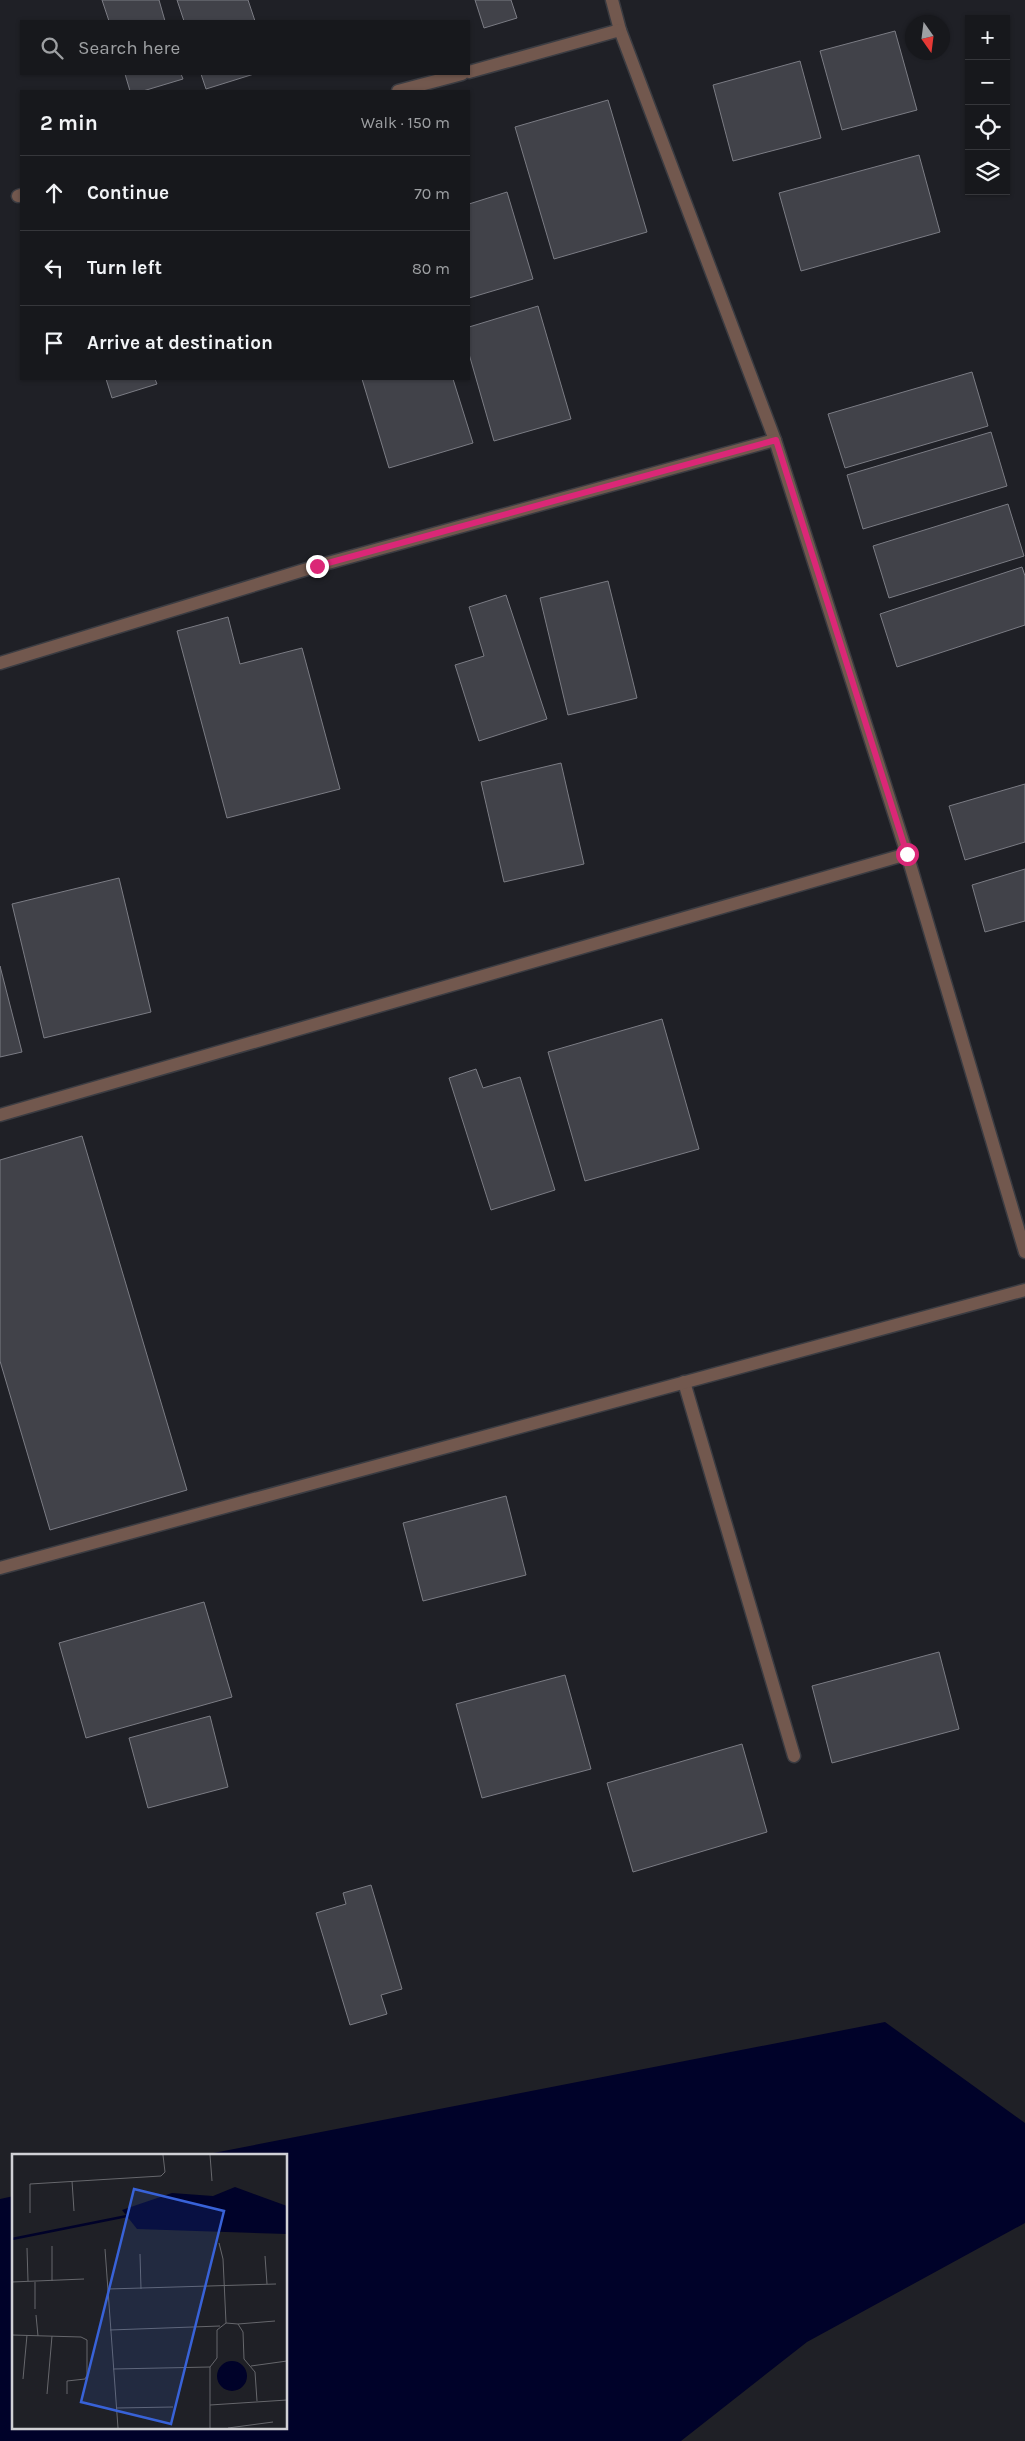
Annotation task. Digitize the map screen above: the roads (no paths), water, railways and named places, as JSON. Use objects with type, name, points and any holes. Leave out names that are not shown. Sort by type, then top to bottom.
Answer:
[{"type":"street","points":[[612,0],[620,30],[776,440],[907,854],[1025,1252]]},
{"type":"street","points":[[470,72],[620,30]]},
{"type":"street","points":[[402,90],[458,75]]},
{"type":"street","points":[[0,663],[317,566],[776,440]]},
{"type":"street","points":[[0,1114],[907,854]]},
{"type":"street","points":[[0,1568],[1025,1290]]},
{"type":"street","points":[[684,1382],[794,1756]]},
{"type":"water","points":[[885,2022],[1025,2123],[1025,2223],[807,2342],[681,2441],[0,2441],[0,2199],[12,2196],[12,2428],[288,2428],[288,2154],[208,2154]]}]
